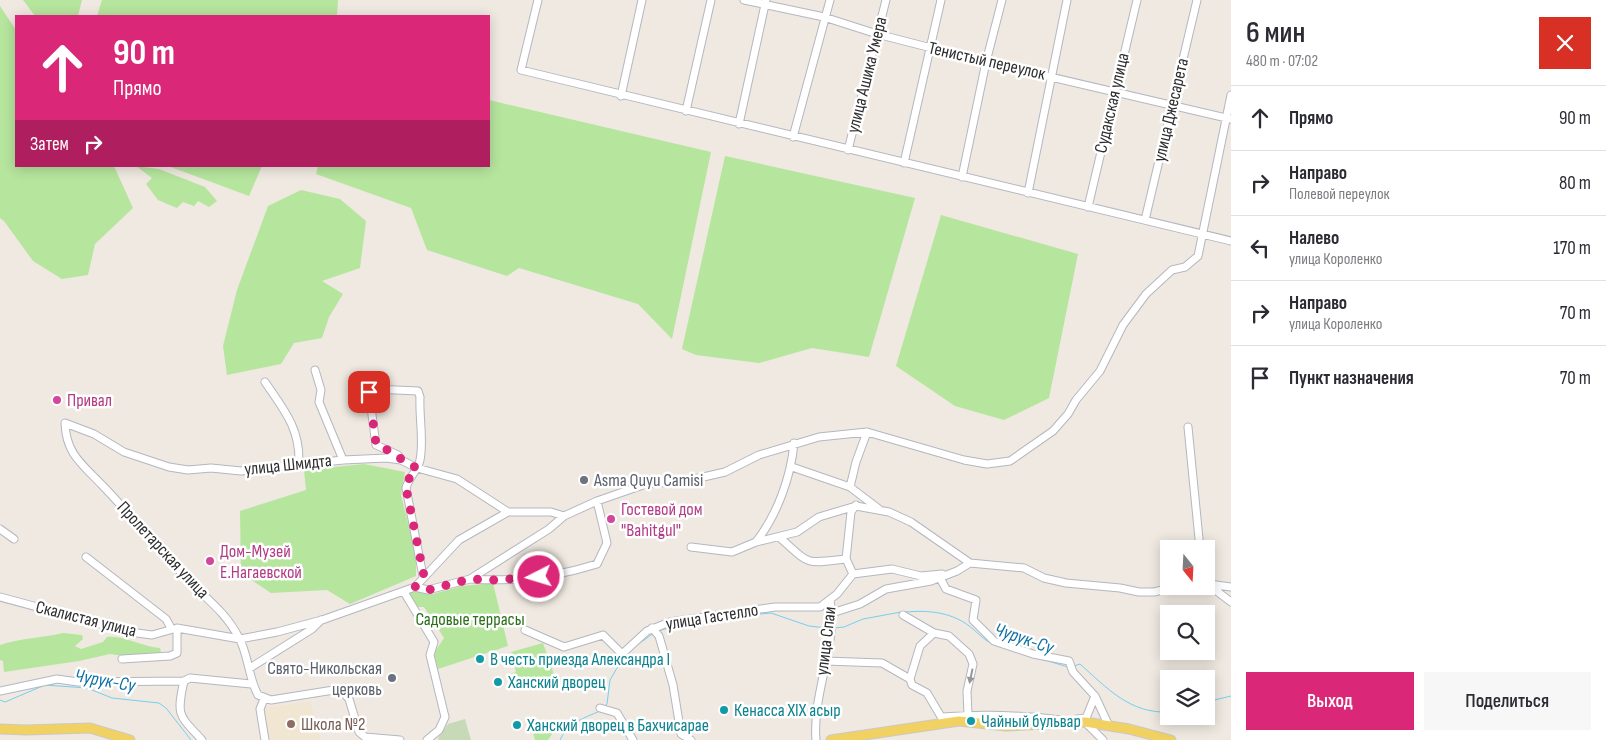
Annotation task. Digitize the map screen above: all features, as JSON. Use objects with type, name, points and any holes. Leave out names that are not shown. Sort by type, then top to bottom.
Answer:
[{"type":"main road","points":[[830,740],[857,739],[943,720],[1006,726],[1085,722],[1171,740]]},
{"type":"main road","points":[[0,729],[90,728],[130,740]]},
{"type":"street","points":[[538,0],[521,70],[621,96],[1231,241]]},
{"type":"street","points":[[621,96],[642,0]]},
{"type":"street","points":[[686,111],[711,0]]},
{"type":"street","name":"Тенистый переулок","points":[[744,0],[766,2],[930,48],[1228,118]]},
{"type":"street","points":[[793,137],[830,0]]},
{"type":"street","name":"улица Ашика Умера","points":[[848,150],[886,0]]},
{"type":"street","points":[[904,163],[941,0]]},
{"type":"street","points":[[962,177],[986,62],[1002,0]]},
{"type":"street","points":[[1028,193],[1050,75],[1067,0]]},
{"type":"street","name":"Судакская улица","points":[[1088,207],[1137,0]]},
{"type":"street","name":"улица Джесарета","points":[[1144,220],[1197,0]]},
{"type":"street","points":[[739,124],[766,2]]},
{"type":"street","points":[[415,587],[428,590],[470,579],[549,530],[564,516],[597,501],[646,484],[686,481],[724,472],[759,455],[819,437],[867,432],[964,460],[987,464],[1010,461],[1053,431],[1068,414],[1076,400],[1100,371],[1123,326],[1146,294],[1172,270],[1185,267],[1198,256],[1228,118],[1231,95]]},
{"type":"street","points":[[315,370],[321,390],[319,402],[343,460]]},
{"type":"street","points":[[265,382],[291,420],[299,444],[299,463]]},
{"type":"street","points":[[401,460],[398,455],[376,444],[369,392],[374,389],[418,391],[422,446],[417,468],[410,476],[406,488],[424,576]]},
{"type":"street","name":"улица Шмидта","points":[[65,423],[94,434],[124,452],[169,467],[188,470],[211,468],[242,471],[299,463],[386,458],[401,460],[417,468],[457,479],[508,512]]},
{"type":"street","name":"Пролетарская улица","points":[[65,423],[66,436],[74,456],[121,504],[189,581],[225,615],[240,639],[250,668],[251,684]]},
{"type":"street","points":[[1188,427],[1199,540]]},
{"type":"street","points":[[850,487],[856,462],[867,432]]},
{"type":"street","points":[[756,542],[765,531],[792,467],[794,444]]},
{"type":"street","points":[[792,467],[850,487],[879,509]]},
{"type":"street","points":[[864,497],[851,512],[846,559],[854,574],[892,569],[921,576],[957,571]]},
{"type":"street","points":[[470,579],[493,580],[557,576],[597,564],[607,543],[597,501]]},
{"type":"street","points":[[691,547],[732,552],[756,542],[797,532],[818,517],[856,506],[879,509],[910,522],[970,563],[1024,568],[1044,578],[1066,584],[1139,592],[1160,591]]},
{"type":"street","points":[[240,639],[322,620],[415,587],[459,540],[508,512],[551,512],[564,516]]},
{"type":"street","points":[[0,529],[14,539]]},
{"type":"street","points":[[779,537],[804,560],[811,563],[846,559]]},
{"type":"street","name":"Скалистая улица","points":[[86,557],[166,619],[174,628]]},
{"type":"street","points":[[832,613],[860,604],[886,589],[940,578],[970,563]]},
{"type":"street","name":"улица Спаи","points":[[816,740],[814,723],[832,613],[830,600],[854,574]]},
{"type":"street","points":[[940,578],[946,589],[976,600],[973,620],[994,640],[1033,654],[1069,662],[1072,672],[1095,696],[1109,726]]},
{"type":"street","points":[[1215,585],[1231,587]]},
{"type":"street","points":[[1215,590],[1231,602]]},
{"type":"street","points":[[404,592],[434,642],[430,655],[445,716],[439,730],[427,740]]},
{"type":"street","name":"Скалистая улица","points":[[0,597],[130,632],[152,635],[174,628],[240,639]]},
{"type":"street","name":"улица Гастелло","points":[[525,630],[564,647],[603,635],[622,654],[670,622],[775,607],[820,607],[830,600]]},
{"type":"street","points":[[903,615],[934,633],[949,636],[969,654],[973,664],[968,691],[968,715]]},
{"type":"street","points":[[250,668],[312,629],[322,620]]},
{"type":"street","points":[[122,659],[170,656],[177,653],[174,628]]},
{"type":"street","points":[[654,631],[660,636],[673,685],[680,734],[691,740]]},
{"type":"street","points":[[934,633],[920,646],[910,679],[912,685],[927,692],[943,720],[968,715],[1022,715],[1067,721],[1086,718],[1095,696]]},
{"type":"street","points":[[825,661],[882,663],[910,679]]},
{"type":"street","points":[[0,691],[57,679],[78,682],[184,682],[190,678],[251,684],[258,695],[264,699],[340,689],[349,699],[359,732],[364,739],[400,740]]},
{"type":"street","points":[[184,682],[178,705],[181,718],[202,740]]},
{"type":"street","points":[[264,699],[260,709],[265,740]]},
{"type":"street","points":[[602,709],[617,713],[633,740]]},
{"type":"street","points":[[1085,722],[1103,740]]},
{"type":"shaded area","name":"Школа №2","points":[[310,701],[321,740],[268,740],[263,708]]},
{"type":"green space","points":[[23,0],[82,0],[78,15],[34,15]]},
{"type":"green space","points":[[102,0],[338,0],[337,15],[97,15]]},
{"type":"green space","points":[[0,6],[15,28],[15,167],[114,167],[133,208],[95,244],[88,275],[62,279],[33,261],[0,218]]},
{"type":"green space","points":[[490,100],[711,152],[672,339],[638,304],[519,268],[507,276],[427,250],[411,208],[316,174],[318,167],[490,167]]},
{"type":"green space","points":[[725,156],[915,198],[869,357],[812,348],[759,363],[696,355],[682,349]]},
{"type":"green space","points":[[137,167],[159,169],[205,187],[217,201],[209,207],[198,201],[194,206],[183,202],[177,208],[158,200],[146,184],[152,178]]},
{"type":"green space","points":[[171,167],[262,167],[249,196]]},
{"type":"green space","points":[[301,190],[340,199],[366,221],[360,268],[322,281],[343,294],[329,317],[322,338],[294,343],[281,364],[227,375],[223,346],[237,290],[268,206]]},
{"type":"green space","points":[[941,215],[1078,254],[1049,398],[1004,420],[955,406],[896,366]]},
{"type":"green space","points":[[364,464],[405,472],[401,495],[416,555],[416,576],[350,604],[327,590],[271,593],[241,573],[240,511],[306,490],[304,470]]},
{"type":"green space","name":"Садовые террасы","points":[[493,583],[508,646],[438,669],[434,653],[444,638],[424,607],[417,607],[409,597],[409,592],[417,590],[433,594],[462,586]]},
{"type":"green space","points":[[63,633],[82,635],[83,639],[75,646],[81,649],[103,642],[107,637],[113,637],[160,648],[161,652],[137,658],[110,654],[79,661],[4,672],[3,661],[0,660],[0,645]]},
{"type":"green space","points":[[543,643],[557,683],[526,690],[523,686],[516,684],[510,688],[507,675],[516,672],[511,652]]},
{"type":"green space","points":[[465,719],[471,740],[439,740],[438,738],[448,724]]},
{"type":"green space","points":[[565,721],[554,731],[548,740],[535,740],[533,733]]},
{"type":"waterway","name":"Чурук-Су","points":[[834,628],[844,627],[863,619],[901,612]]},
{"type":"waterway","name":"Чурук-Су","points":[[905,612],[941,613],[965,623],[991,643]]},
{"type":"waterway","name":"Чурук-Су","points":[[738,616],[771,613],[809,626],[827,628]]},
{"type":"waterway","name":"Чурук-Су","points":[[658,631],[682,624]]},
{"type":"waterway","name":"Чурук-Су","points":[[637,645],[654,633]]},
{"type":"waterway","name":"Чурук-Су","points":[[995,645],[1068,667]]},
{"type":"waterway","name":"Чурук-Су","points":[[605,706],[607,704],[610,680],[624,656]]},
{"type":"waterway","name":"Чурук-Су","points":[[1074,666],[1080,664],[1120,698],[1131,704],[1142,709],[1160,711]]},
{"type":"waterway","name":"Чурук-Су","points":[[0,700],[5,702],[45,685],[87,688],[112,698],[159,703],[166,708],[191,740]]},
{"type":"waterway","name":"Чурук-Су","points":[[1215,700],[1231,696]]},
{"type":"waterway","name":"Чурук-Су","points":[[560,740],[572,725],[600,711]]},
{"type":"place","name":"Привал","points":[[57,400]]},
{"type":"place","name":"Asma Quyu Camisi","points":[[584,480]]},
{"type":"place","name":"Гостевой дом \"Bahitgul\"","points":[[611,519]]},
{"type":"place","name":"Дом-Музей Е.Нагаевской","points":[[210,561]]},
{"type":"place","name":"В честь приезда Александра I","points":[[480,659]]},
{"type":"place","name":"Свято-Никольская церковь","points":[[392,678]]},
{"type":"place","name":"Ханский дворец","points":[[498,682]]},
{"type":"place","name":"Кенасса XIX асыр","points":[[724,710]]},
{"type":"place","name":"Чайный бульвар","points":[[971,721]]},
{"type":"place","name":"Школа №2","points":[[291,724]]},
{"type":"place","name":"Ханский дворец в Бахчисарае","points":[[517,725]]},
{"type":"route","points":[[369,392],[376,444],[398,455],[401,460],[417,468],[410,476],[406,488],[415,527],[420,565],[424,576],[415,587],[428,590],[470,579],[509,580],[539,577]]}]
